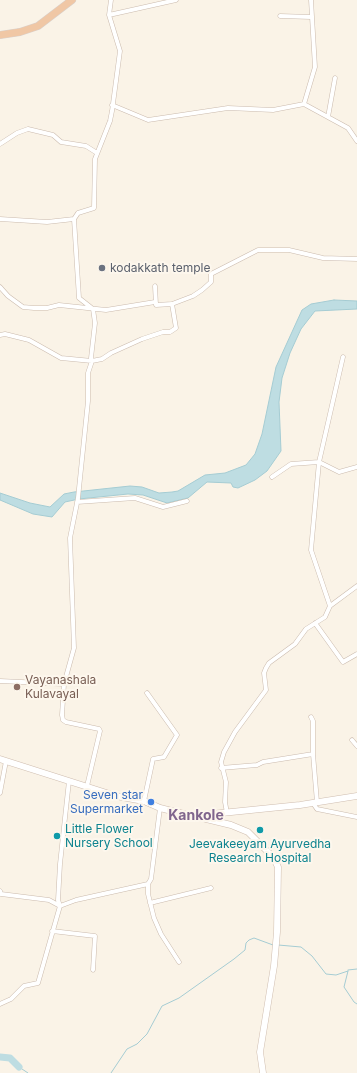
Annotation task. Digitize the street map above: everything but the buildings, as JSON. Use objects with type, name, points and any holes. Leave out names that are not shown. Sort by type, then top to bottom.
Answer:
[{"type":"highway","points":[[0,35],[20,32],[38,26],[72,0]]},
{"type":"main road","points":[[3,760],[116,796],[144,801],[160,808],[231,825],[248,832],[273,857],[278,867],[277,932],[260,1052],[263,1073]]},
{"type":"main road","points":[[192,816],[315,803],[357,796]]},
{"type":"street","points":[[87,786],[100,731],[99,729],[63,720],[64,684],[74,648],[70,538],[79,490],[88,401],[88,373],[92,361],[94,324],[93,310],[79,298],[74,219],[78,213],[94,208],[95,159],[110,121],[120,51],[109,15],[111,0]]},
{"type":"street","points":[[109,15],[176,0]]},
{"type":"street","points":[[304,104],[315,67],[311,0]]},
{"type":"street","points":[[280,16],[312,17]]},
{"type":"street","points":[[328,117],[335,78]]},
{"type":"street","points":[[112,105],[148,120],[228,108],[273,110],[304,104],[348,128],[357,141]]},
{"type":"street","points":[[0,144],[17,133],[28,129],[53,135],[61,142],[86,146],[97,152]]},
{"type":"street","points":[[0,219],[47,222],[74,219]]},
{"type":"street","points":[[0,287],[8,296],[24,307],[47,308],[58,305],[93,310],[106,310],[155,302],[159,305],[172,304],[193,296],[211,282],[211,274],[258,250],[289,250],[323,258],[357,259]]},
{"type":"street","points":[[155,286],[155,302]]},
{"type":"street","points":[[0,335],[5,334],[29,340],[61,358],[92,361],[102,359],[111,353],[142,339],[163,332],[170,332],[176,328],[172,304]]},
{"type":"street","points":[[330,606],[311,550],[320,462],[343,357]]},
{"type":"street","points":[[272,477],[291,464],[320,462],[339,472],[357,467]]},
{"type":"street","points":[[77,502],[135,498],[163,507],[187,501]]},
{"type":"street","points":[[227,813],[225,802],[226,782],[221,768],[224,752],[236,732],[266,690],[264,673],[266,668],[269,663],[290,648],[306,629],[325,617],[330,606],[357,586]]},
{"type":"street","points":[[315,624],[343,662],[357,654]]},
{"type":"street","points":[[0,681],[64,684]]},
{"type":"street","points":[[144,801],[153,759],[156,757],[164,757],[177,735],[147,693]]},
{"type":"street","points":[[311,717],[313,721],[315,803],[317,809],[357,817]]},
{"type":"street","points":[[352,740],[357,746]]},
{"type":"street","points":[[221,768],[257,765],[263,762],[313,754]]},
{"type":"street","points":[[0,793],[3,760]]},
{"type":"street","points":[[0,1004],[11,999],[24,986],[38,983],[60,906],[58,900],[60,864],[69,781]]},
{"type":"street","points":[[160,808],[151,879],[148,884],[150,903],[161,934],[179,962]]},
{"type":"street","points":[[60,906],[72,901],[148,884]]},
{"type":"street","points":[[150,903],[211,888]]},
{"type":"street","points":[[0,891],[1,894],[49,900],[60,906]]},
{"type":"street","points":[[52,931],[94,936],[93,970]]},
{"type":"water","points":[[334,300],[357,301],[357,309],[315,311],[301,329],[290,353],[282,378],[279,402],[281,451],[267,471],[255,480],[238,488],[233,487],[231,483],[207,482],[188,498],[167,503],[143,495],[128,494],[79,499],[65,502],[52,517],[33,514],[0,500],[0,493],[30,503],[50,507],[64,494],[74,492],[130,486],[142,487],[159,493],[172,492],[178,491],[205,475],[225,473],[246,465],[255,454],[262,434],[276,367],[302,310],[311,304]]},
{"type":"waterway","points":[[111,1073],[127,1049],[137,1044],[147,1034],[162,1006],[179,998],[234,959],[245,950],[246,943],[249,940],[254,938],[273,945]]},
{"type":"waterway","points":[[278,945],[301,947],[312,956],[326,974],[336,975],[348,971]]},
{"type":"waterway","points":[[348,970],[357,969]]},
{"type":"waterway","points":[[348,971],[344,987],[357,1004]]},
{"type":"waterway","points":[[0,1057],[10,1058],[19,1067]]},
{"type":"waterway","points":[[19,1067],[28,1073]]},
{"type":"place","name":"kodakkath temple","points":[[102,268]]},
{"type":"place","name":"Vayanashala Kulavayal","points":[[17,687]]},
{"type":"place","name":"Seven star Supermarket","points":[[151,802]]},
{"type":"place","name":"Jeevakeeyam Ayurvedha Research Hospital","points":[[260,830]]},
{"type":"place","name":"Little Flower Nursery School","points":[[57,836]]},
{"type":"district","name":"Kankole","points":[[196,816]]}]
